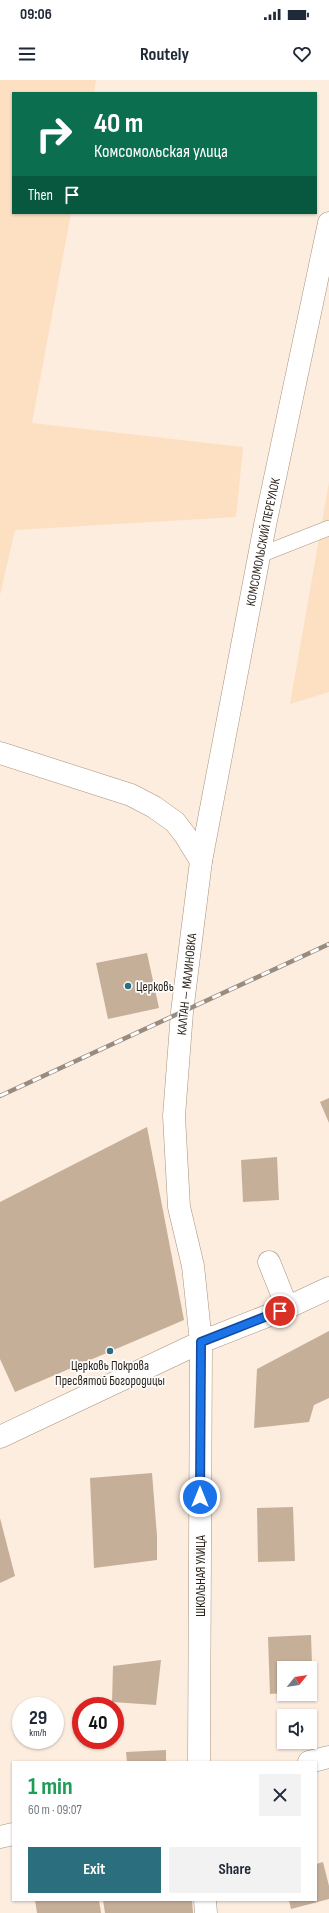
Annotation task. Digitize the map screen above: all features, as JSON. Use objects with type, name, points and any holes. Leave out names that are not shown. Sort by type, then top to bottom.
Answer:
[{"type":"street","name":"КОМСОМОЛЬСКИЙ ПЕРЕУЛОК","points":[[201,861],[260,555],[329,223]]},
{"type":"street","points":[[0,753],[131,795],[154,807],[175,822],[201,861]]},
{"type":"street","name":"КАЛТАН — МАЛИНОВКА","points":[[201,861],[182,1012],[174,1116],[179,1207],[193,1266],[201,1342]]},
{"type":"street","points":[[269,1262],[288,1307]]},
{"type":"street","points":[[0,1437],[201,1342],[288,1307],[329,1288]]},
{"type":"street","name":"ШКОЛЬНАЯ УЛИЦА","points":[[199,1761],[201,1342]]},
{"type":"street","points":[[313,1761],[329,1757]]},
{"type":"street","points":[[0,1837],[12,1834]]},
{"type":"street","points":[[205,1901],[206,1913]]},
{"type":"lane","points":[[260,555],[329,528]]},
{"type":"shaded area","points":[[0,80],[96,80],[94,92],[12,92],[12,214],[71,214],[32,423],[243,447],[236,517],[15,530],[0,595]]},
{"type":"shaded area","points":[[329,482],[329,692],[290,704]]},
{"type":"building","name":"Церковь","points":[[147,953],[159,1008],[108,1019],[96,963]]},
{"type":"building","points":[[329,1098],[329,1123],[320,1102]]},
{"type":"building","points":[[147,1127],[184,1320],[15,1392],[0,1359],[0,1202]]},
{"type":"building","points":[[277,1157],[279,1200],[243,1202],[241,1160]]},
{"type":"building","points":[[329,1331],[329,1398],[314,1405],[309,1422],[254,1428],[257,1369]]},
{"type":"building","points":[[152,1473],[157,1536],[157,1560],[94,1568],[90,1478]]},
{"type":"building","points":[[293,1507],[295,1561],[258,1562],[257,1508]]},
{"type":"building","points":[[0,1518],[15,1576],[0,1583]]},
{"type":"building","points":[[311,1635],[312,1661],[277,1661],[277,1694],[270,1694],[268,1637]]},
{"type":"building","points":[[161,1660],[156,1705],[124,1703],[124,1697],[112,1697],[113,1666]]},
{"type":"building","points":[[166,1750],[166,1761],[127,1761],[126,1752]]},
{"type":"building","points":[[323,1862],[329,1886],[329,1899],[291,1909],[289,1901],[317,1901],[317,1864]]},
{"type":"building","points":[[35,1901],[99,1901],[101,1913],[37,1913]]},
{"type":"building","points":[[103,1901],[192,1901],[193,1913],[105,1913]]},
{"type":"railway","points":[[0,1096],[329,944]]},
{"type":"place","name":"Церковь","points":[[128,986]]},
{"type":"place","name":"Церковь Покрова Пресвятой Богородицы","points":[[110,1351]]},
{"type":"route","points":[[200,1497],[201,1342],[280,1311]]}]
